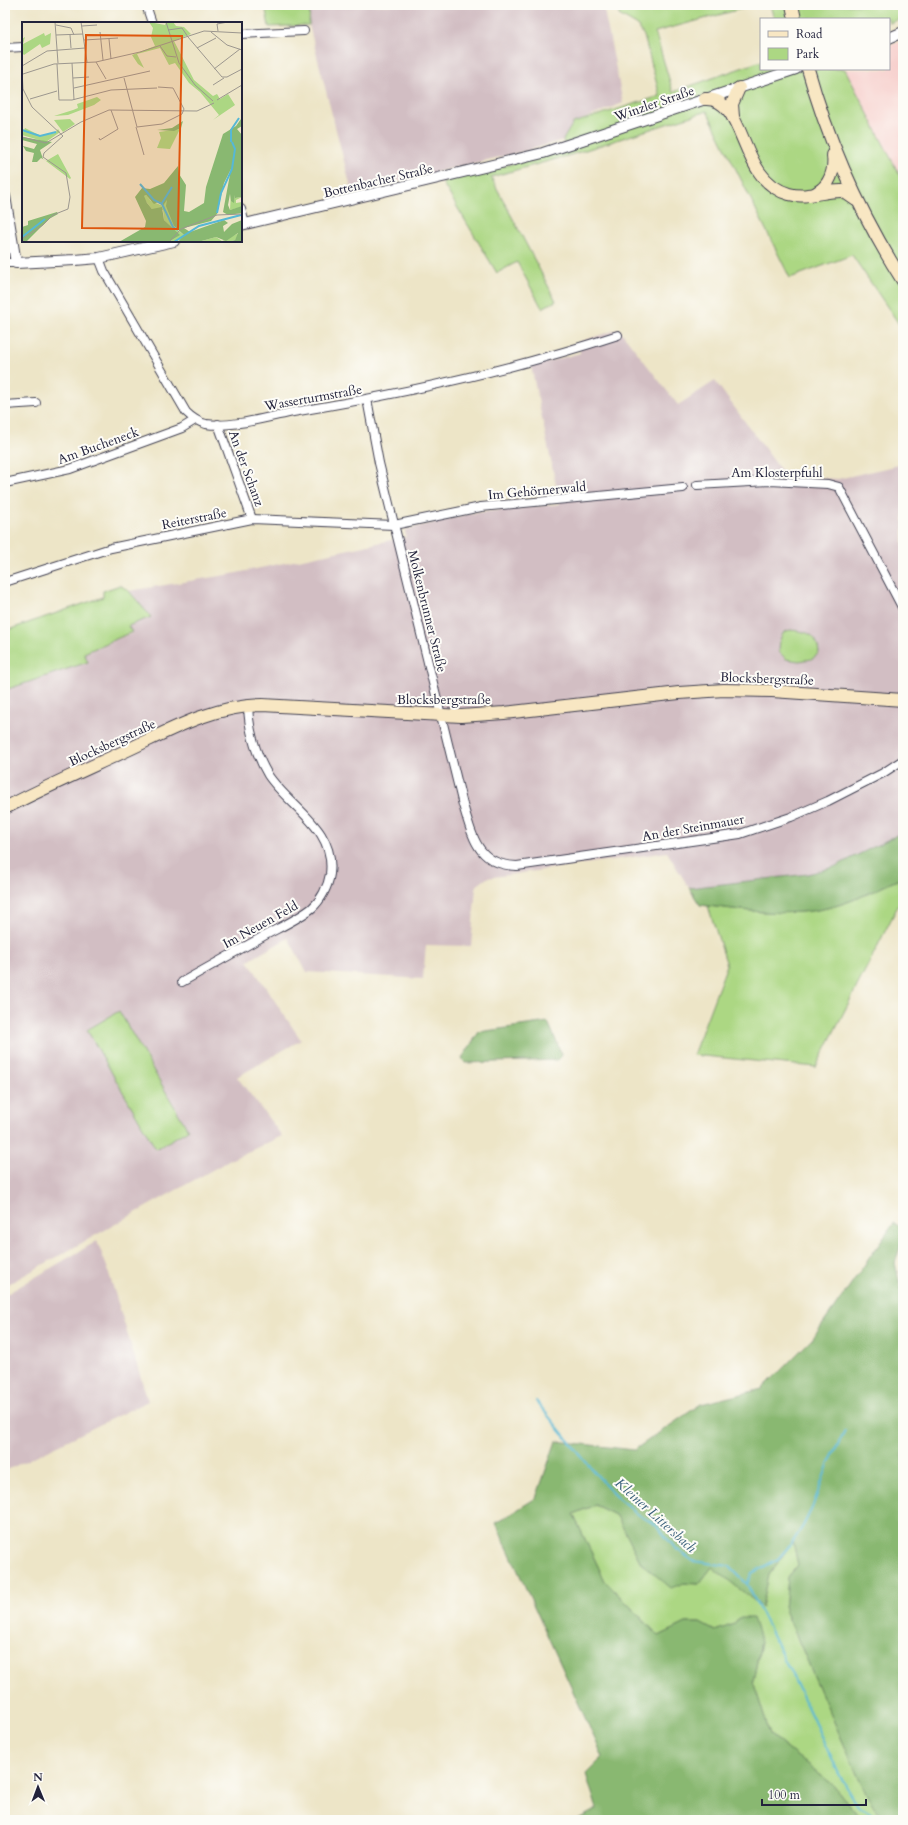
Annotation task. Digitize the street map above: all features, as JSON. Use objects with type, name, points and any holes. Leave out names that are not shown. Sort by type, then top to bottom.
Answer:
[{"type":"main road","points":[[792,5],[795,18]]},
{"type":"main road","points":[[808,70],[829,134],[857,201],[883,249],[903,280]]},
{"type":"main road","points":[[733,117],[732,104],[739,88]]},
{"type":"main road","points":[[705,99],[718,101],[728,109],[757,171],[769,184],[789,194],[813,195],[843,191],[857,201]]},
{"type":"main road","points":[[813,195],[824,187],[833,171],[834,160],[829,134]]},
{"type":"main road","name":"Blocksbergstraße","points":[[5,808],[44,788],[200,716],[219,710],[248,706],[442,716],[504,713],[717,690],[772,691],[903,700]]},
{"type":"street","points":[[146,5],[152,22]]},
{"type":"street","points":[[242,34],[304,30]]},
{"type":"street","points":[[890,38],[903,32]]},
{"type":"street","points":[[5,48],[22,47]]},
{"type":"street","name":"Winzler Straße","points":[[521,159],[568,145],[792,70]]},
{"type":"street","name":"Bottenbacher Straße","points":[[243,225],[521,159]]},
{"type":"street","points":[[5,196],[16,263]]},
{"type":"street","points":[[5,263],[98,258],[169,242]]},
{"type":"street","points":[[98,258],[104,271],[180,402],[186,412],[195,420]]},
{"type":"street","name":"Wasserturmstraße","points":[[195,420],[207,424],[218,424],[366,400],[515,365],[618,335]]},
{"type":"street","name":"Molkenbrunner Straße","points":[[366,400],[379,464],[463,805],[477,846],[490,860],[497,864]]},
{"type":"street","points":[[5,405],[36,403]]},
{"type":"street","name":"Am Bucheneck","points":[[5,483],[70,469],[182,428],[195,420]]},
{"type":"street","name":"An der Schanz","points":[[218,424],[252,519]]},
{"type":"street","name":"Am Klosterpfuhl","points":[[697,485],[770,481],[828,484],[839,487],[903,608]]},
{"type":"street","name":"Im Gehörnerwald","points":[[394,525],[480,507],[683,488]]},
{"type":"street","name":"Reiterstraße","points":[[5,582],[111,548],[252,519],[394,525]]},
{"type":"street","name":"Im Neuen Feld","points":[[182,982],[300,916],[320,900],[329,878],[330,857],[323,835],[314,823],[276,785],[261,762],[252,737],[248,706]]},
{"type":"street","name":"An der Steinmauer","points":[[497,864],[517,866],[740,834],[791,817],[828,801],[866,782],[903,760]]},
{"type":"shaded area","points":[[310,5],[603,5],[623,103],[574,123],[563,140],[529,150],[352,192],[309,25]]},
{"type":"shaded area","points":[[903,40],[903,182],[846,70],[890,70],[890,46]]},
{"type":"shaded area","points":[[619,329],[678,405],[715,381],[785,476],[838,479],[903,464],[903,832],[834,867],[808,874],[689,888],[667,852],[487,878],[476,886],[471,946],[426,945],[423,979],[307,972],[288,938],[248,961],[301,1040],[237,1077],[282,1136],[230,1160],[5,1286],[5,690],[87,662],[84,653],[132,633],[128,626],[151,617],[129,591],[232,574],[406,537],[405,530],[472,513],[560,504],[531,366],[580,353],[579,342]]},
{"type":"shaded area","points":[[97,1241],[107,1267],[148,1401],[5,1471],[5,1295]]},
{"type":"green space","points":[[265,5],[310,5],[309,25],[269,27]]},
{"type":"green space","points":[[618,5],[756,5],[655,32],[673,92],[760,61],[760,70],[846,70],[903,182],[903,330],[852,255],[790,278],[707,111],[567,156],[491,177],[556,301],[542,308],[517,262],[497,273],[442,182],[566,150],[563,140],[573,123],[660,96],[644,36],[638,26],[619,15]]},
{"type":"green space","points":[[770,5],[903,5],[903,18],[890,23],[890,18],[774,18]]},
{"type":"green space","points":[[120,585],[129,591],[151,617],[128,626],[132,632],[84,653],[88,662],[5,690],[5,631],[103,597],[103,591]]},
{"type":"green space","points":[[790,630],[807,633],[814,637],[819,653],[812,659],[799,661],[786,659],[779,652],[780,639],[784,632]]},
{"type":"green space","points":[[903,832],[903,875],[897,880],[867,894],[835,906],[819,910],[787,913],[708,906],[700,905],[689,888],[808,874],[834,867]]},
{"type":"green space","points":[[897,880],[903,880],[903,896],[816,1067],[693,1055],[727,965],[708,906],[787,913],[819,910],[851,901]]},
{"type":"green space","points":[[119,1011],[188,1130],[156,1149],[87,1030]]},
{"type":"green space","points":[[548,1022],[562,1055],[558,1060],[465,1063],[462,1058],[479,1032]]},
{"type":"green space","points":[[894,1223],[903,1229],[903,1238],[895,1263],[903,1298],[903,1820],[894,1820],[882,1816],[875,1808],[864,1790],[785,1610],[788,1577],[798,1565],[793,1541],[769,1575],[762,1607],[712,1567],[699,1584],[684,1583],[671,1588],[641,1563],[617,1516],[595,1505],[573,1514],[605,1581],[659,1636],[686,1623],[700,1623],[715,1631],[734,1624],[738,1618],[753,1618],[761,1642],[753,1681],[770,1735],[832,1784],[862,1820],[576,1820],[597,1809],[586,1774],[603,1757],[496,1523],[536,1498],[556,1441],[634,1450],[701,1404],[762,1389],[813,1338]]},
{"type":"green space","points":[[595,1505],[617,1516],[641,1563],[684,1583],[699,1584],[712,1567],[762,1606],[769,1575],[793,1541],[798,1565],[788,1577],[785,1610],[864,1790],[878,1814],[889,1820],[862,1820],[832,1784],[770,1735],[753,1681],[761,1642],[734,1624],[715,1631],[700,1623],[686,1623],[659,1636],[605,1581],[573,1514]]},
{"type":"waterway","name":"Kleiner Littersbach","points":[[536,1401],[595,1473],[619,1499],[639,1515],[656,1525],[675,1548],[693,1561],[729,1566],[747,1584],[839,1774],[858,1806],[880,1820]]},
{"type":"waterway","name":"Kleiner Littersbach","points":[[747,1584],[752,1573],[778,1559],[792,1543],[803,1526],[812,1508],[828,1465],[845,1430]]}]
